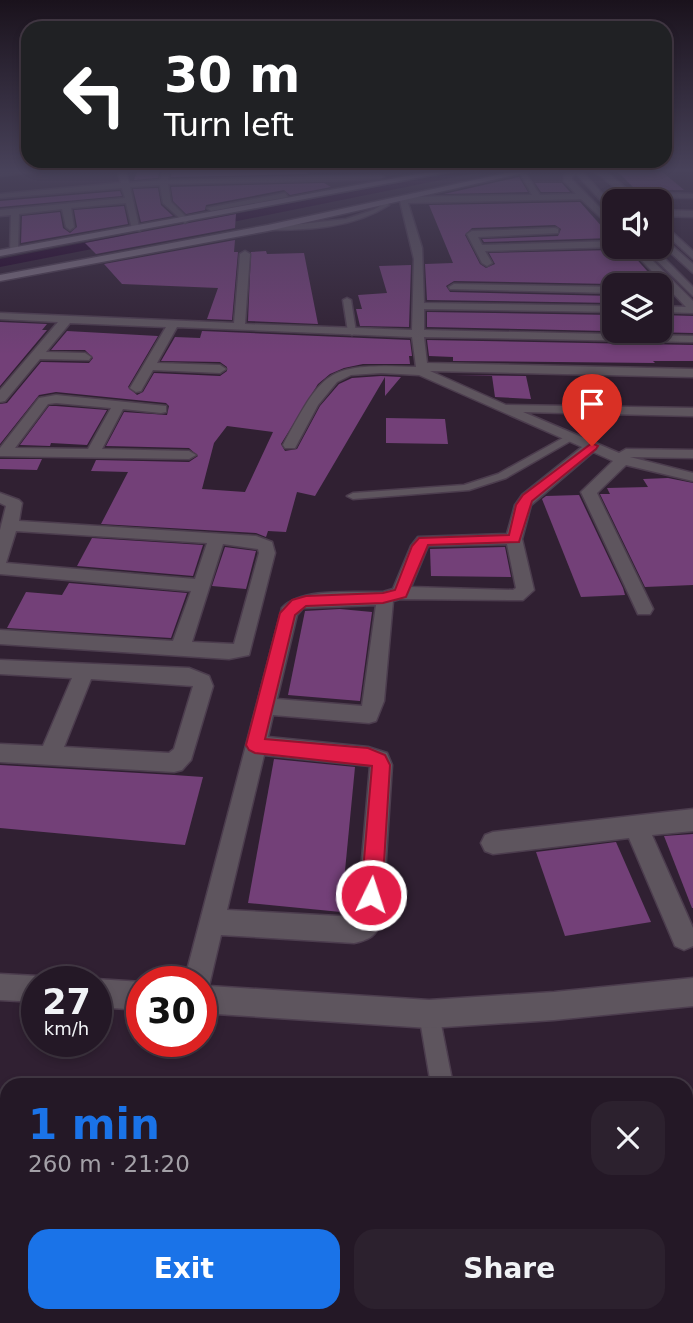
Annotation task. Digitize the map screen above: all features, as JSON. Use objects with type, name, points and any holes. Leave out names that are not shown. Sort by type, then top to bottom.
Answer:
[{"type":"main road","points":[[0,253],[127,231]]},
{"type":"main road","points":[[0,278],[253,231]]},
{"type":"street","points":[[13,251],[14,231]]},
{"type":"street","points":[[410,231],[420,274],[419,334],[423,369],[432,379],[615,456],[686,476],[693,494]]},
{"type":"street","points":[[487,263],[472,236],[476,233],[555,231]]},
{"type":"street","points":[[672,235],[683,235]]},
{"type":"street","points":[[672,236],[693,256]]},
{"type":"street","points":[[478,247],[602,244]]},
{"type":"street","points":[[672,250],[693,270]]},
{"type":"street","points":[[239,327],[245,254]]},
{"type":"street","points":[[646,259],[693,308]]},
{"type":"street","points":[[660,259],[693,293]]},
{"type":"street","points":[[454,287],[602,290]]},
{"type":"street","points":[[672,291],[677,291]]},
{"type":"street","points":[[419,306],[602,309]]},
{"type":"street","points":[[672,309],[693,308]]},
{"type":"street","points":[[0,316],[63,324],[170,329],[239,327],[419,334],[693,339]]},
{"type":"street","points":[[0,398],[63,324]]},
{"type":"street","points":[[136,388],[170,329]]},
{"type":"street","points":[[36,355],[85,358]]},
{"type":"street","points":[[148,366],[220,369]]},
{"type":"street","points":[[290,445],[319,394],[339,375],[350,371],[423,369],[693,373]]},
{"type":"street","points":[[2,452],[44,401],[56,399],[161,409]]},
{"type":"street","points":[[93,453],[119,405]]},
{"type":"street","points":[[500,408],[693,411]]},
{"type":"street","points":[[201,966],[288,613],[292,607],[306,601],[392,596],[522,594],[525,590],[514,539],[523,505],[527,498],[592,446]]},
{"type":"street","points":[[2,452],[189,455]]},
{"type":"street","points":[[615,456],[693,454]]},
{"type":"street","points":[[615,456],[590,492],[644,609]]},
{"type":"street","points":[[0,498],[14,503],[11,526],[0,559]]},
{"type":"street","points":[[0,637],[229,652],[242,650],[267,549],[256,541],[11,526]]},
{"type":"street","points":[[180,649],[217,539]]},
{"type":"street","points":[[265,706],[369,715],[374,701],[385,607],[419,546],[424,541],[514,539]]},
{"type":"street","points":[[0,568],[201,586]]},
{"type":"street","points":[[0,667],[189,676],[202,681],[203,686],[183,754],[177,762],[0,753]]},
{"type":"street","points":[[50,756],[85,670]]},
{"type":"street","points":[[212,922],[354,930],[364,928],[369,921],[381,765],[379,761],[368,756],[255,745]]},
{"type":"street","points":[[493,843],[693,820]]},
{"type":"street","points":[[636,827],[684,937]]},
{"type":"street","points":[[0,987],[21,988]]},
{"type":"street","points":[[217,1000],[429,1014],[554,1006],[693,992]]},
{"type":"lane","points":[[347,300],[352,332]]},
{"type":"lane","points":[[353,496],[465,488],[482,484],[570,438]]},
{"type":"lane","points":[[429,1014],[441,1078]]},
{"type":"building","points":[[21,231],[67,231],[70,233],[90,231],[21,243]]},
{"type":"building","points":[[149,231],[220,231],[96,254],[85,243]]},
{"type":"building","points":[[440,231],[469,231],[465,235],[480,264],[486,268],[495,264],[489,253],[602,250],[602,259],[637,259],[649,273],[602,273],[602,284],[454,281],[446,286],[450,292],[602,296],[602,303],[427,300],[425,264],[453,263]]},
{"type":"building","points":[[560,231],[602,231],[602,238],[484,242],[482,239],[558,236]]},
{"type":"building","points":[[235,240],[234,252],[238,252],[232,320],[207,319],[218,288],[122,284],[104,264]]},
{"type":"building","points":[[266,251],[267,254],[304,253],[318,324],[248,321],[251,252]]},
{"type":"building","points":[[411,265],[409,327],[360,326],[356,309],[362,309],[358,295],[387,293],[379,266]]},
{"type":"building","points":[[427,312],[602,315],[602,331],[427,327]]},
{"type":"building","points":[[672,315],[693,316],[693,333],[672,333]]},
{"type":"building","points":[[0,322],[47,324],[42,330],[47,330],[0,386]]},
{"type":"building","points":[[67,331],[158,336],[128,387],[137,395],[143,392],[154,373],[220,376],[227,371],[227,367],[220,362],[161,361],[175,337],[200,338],[202,331],[410,340],[412,356],[409,356],[410,364],[363,364],[344,368],[330,374],[318,384],[281,444],[285,451],[297,449],[320,406],[339,384],[352,378],[381,376],[401,377],[385,396],[385,377],[315,496],[297,492],[286,532],[268,531],[266,537],[256,533],[101,524],[128,472],[91,471],[96,460],[189,462],[198,456],[189,448],[106,446],[124,412],[167,415],[169,406],[166,403],[56,392],[39,395],[0,444],[0,404],[7,403],[41,362],[89,363],[93,358],[85,350],[51,350]],"holes":[[[227,426],[273,432],[245,492],[202,489],[214,443]]]},
{"type":"building","points":[[427,340],[693,345],[693,361],[453,361],[453,357],[429,356]]},
{"type":"building","points":[[454,375],[526,376],[531,399],[495,397],[492,376]]},
{"type":"building","points":[[49,406],[107,410],[87,445],[20,445]]},
{"type":"building","points":[[386,418],[445,419],[448,444],[386,443]]},
{"type":"building","points":[[0,459],[42,459],[37,470],[0,469]]},
{"type":"building","points":[[668,478],[693,483],[693,585],[645,587],[600,494],[610,494],[607,488],[648,487],[643,479]]},
{"type":"building","points":[[579,495],[625,595],[581,597],[542,499],[546,496]]},
{"type":"building","points":[[92,538],[203,545],[193,576],[77,566]]},
{"type":"building","points":[[225,547],[256,551],[246,589],[212,586]]},
{"type":"building","points":[[505,547],[511,577],[431,576],[430,549]]},
{"type":"building","points":[[69,583],[187,593],[171,638],[7,628],[26,592],[62,595]]},
{"type":"building","points":[[340,609],[372,612],[360,701],[288,695],[305,611]]},
{"type":"building","points":[[274,759],[355,767],[341,912],[248,903]]},
{"type":"building","points":[[0,765],[203,777],[185,845],[0,828]]},
{"type":"building","points":[[693,834],[693,908],[692,908],[664,836]]},
{"type":"building","points":[[616,842],[651,922],[565,936],[536,852]]},
{"type":"waterway","points":[[0,263],[124,239]]},
{"type":"route","points":[[371,895],[381,765],[379,761],[368,756],[255,745],[288,613],[297,603],[306,601],[383,598],[400,593],[419,546],[424,541],[514,539],[527,498],[592,446]]}]
